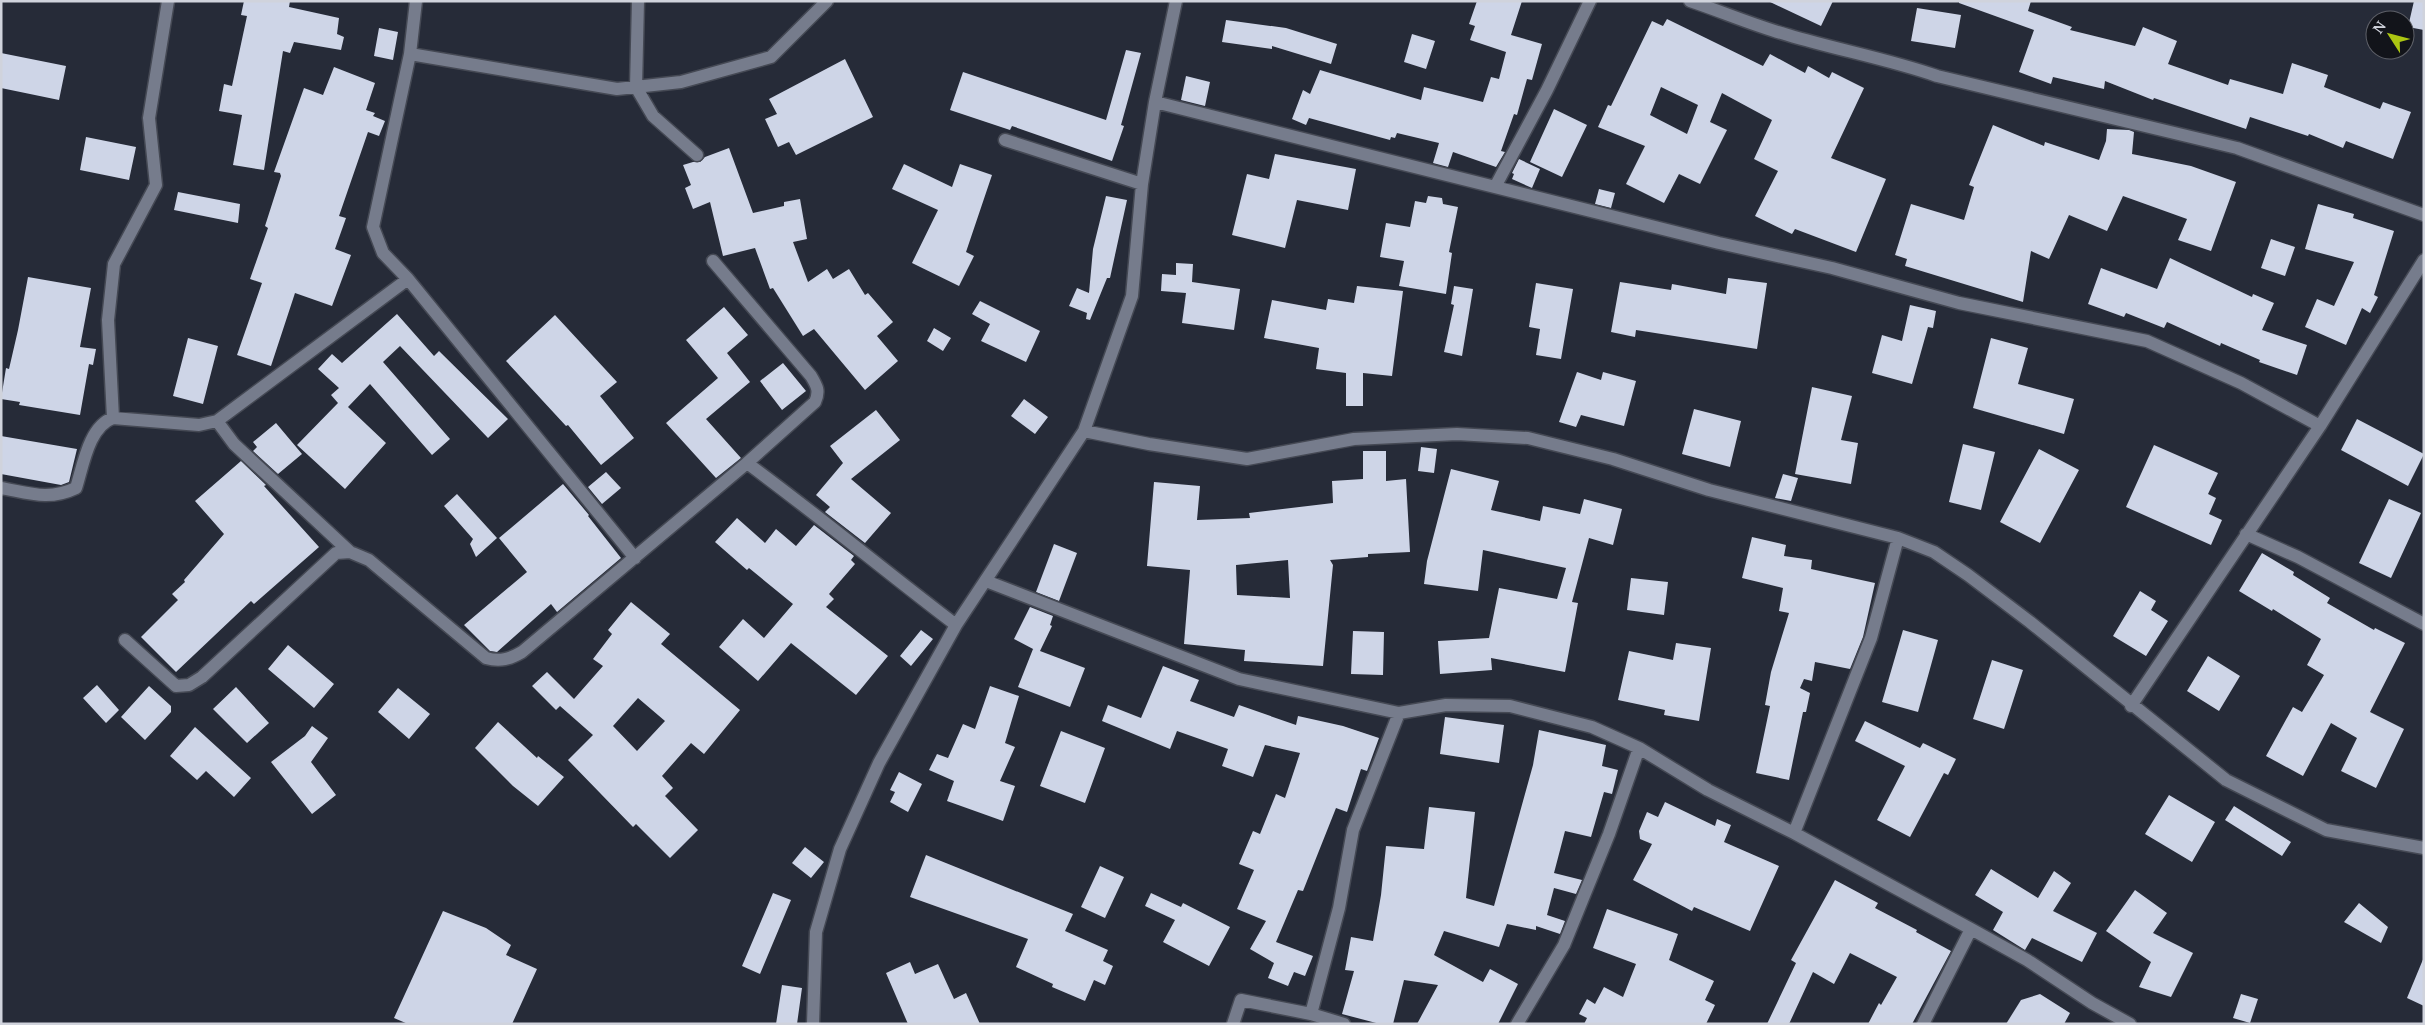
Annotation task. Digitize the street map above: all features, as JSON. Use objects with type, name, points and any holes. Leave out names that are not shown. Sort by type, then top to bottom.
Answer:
[{"type":"street","points":[[113,418],[108,320],[114,264],[156,185],[149,118],[168,1]]},
{"type":"street","points":[[416,1],[410,54],[373,227],[383,253],[408,279],[635,558]]},
{"type":"street","points":[[638,1],[636,87],[653,116],[697,155]]},
{"type":"street","points":[[410,54],[617,89],[681,82],[771,57],[827,1]]},
{"type":"street","points":[[813,1024],[816,932],[840,850],[879,762],[956,625],[1084,431],[1132,296],[1142,184],[1155,102],[1176,1]]},
{"type":"street","points":[[1495,187],[1547,90],[1590,1]]},
{"type":"street","points":[[1690,1],[1785,34],[1846,52],[1898,63],[1937,76],[2237,148],[2424,216]]},
{"type":"street","points":[[1155,102],[1719,243],[1832,268],[1959,303],[2147,341],[2240,383],[2320,426]]},
{"type":"street","points":[[1005,140],[1142,184]]},
{"type":"street","points":[[2131,706],[2320,426],[2424,260]]},
{"type":"street","points":[[217,421],[234,444],[350,552],[369,560],[486,658],[496,661],[510,659],[522,652],[635,558],[747,463],[815,402],[818,395],[818,387],[811,376],[713,261]]},
{"type":"street","points":[[1,488],[39,495],[61,495],[76,488],[96,430],[105,420],[113,418],[199,425],[217,421],[408,279]]},
{"type":"street","points":[[1084,431],[1149,444],[1247,459],[1354,440],[1457,434],[1528,438],[1613,459],[1766,506],[1898,538],[1934,552],[1968,575],[2030,622],[2131,706],[2226,780],[2326,830],[2424,848]]},
{"type":"street","points":[[747,463],[811,510],[884,571],[956,625]]},
{"type":"street","points":[[2246,534],[2298,557],[2424,624]]},
{"type":"street","points":[[1794,833],[1871,638],[1898,538]]},
{"type":"street","points":[[125,640],[176,686],[189,685],[202,677],[336,553],[350,552]]},
{"type":"street","points":[[986,581],[1239,679],[1399,713],[1446,705],[1510,706],[1592,727],[1639,748],[1708,790],[1794,833],[1971,929],[2027,960],[2092,1003],[2130,1024]]},
{"type":"street","points":[[1311,1014],[1338,908],[1352,830],[1399,713]]},
{"type":"street","points":[[1517,1024],[1564,945],[1609,834],[1639,748]]},
{"type":"street","points":[[1923,1024],[1971,929]]},
{"type":"street","points":[[1233,1024],[1241,1000],[1311,1014],[1344,1024]]},
{"type":"building","points":[[244,1],[290,1],[289,7],[339,18],[337,34],[344,37],[341,50],[294,42],[290,53],[283,51],[264,170],[233,165],[242,115],[219,111],[224,84],[232,86],[247,16],[241,15]]},
{"type":"building","points":[[1477,1],[1522,1],[1511,35],[1542,44],[1532,80],[1527,79],[1517,115],[1514,114],[1501,151],[1505,152],[1496,167],[1453,152],[1448,167],[1433,163],[1439,143],[1397,133],[1395,138],[1391,137],[1390,140],[1309,118],[1306,125],[1292,119],[1303,90],[1310,94],[1320,70],[1421,100],[1424,87],[1483,102],[1491,77],[1499,79],[1506,52],[1470,40],[1475,26],[1469,24]]},
{"type":"building","points":[[1768,1],[1833,1],[1821,26]]},
{"type":"building","points":[[1959,1],[2031,1],[2028,11],[2072,27],[2070,30],[2135,46],[2143,27],[2177,41],[2168,64],[2228,85],[2230,79],[2283,94],[2292,63],[2328,75],[2324,87],[2380,109],[2383,102],[2411,112],[2393,159],[2346,141],[2343,148],[2309,134],[2308,136],[2250,117],[2246,129],[2154,98],[2153,100],[2105,81],[2104,89],[2053,77],[2051,84],[2019,72],[2034,30],[1959,3]]},
{"type":"building","points":[[2414,1],[2424,1],[2424,30],[2415,28],[2415,10],[2412,10]]},
{"type":"building","points":[[1917,8],[1961,15],[1955,48],[1911,41]]},
{"type":"building","points":[[1667,19],[1763,66],[1770,54],[1805,73],[1808,66],[1829,78],[1832,72],[1864,88],[1831,158],[1886,179],[1856,252],[1795,229],[1792,234],[1755,216],[1778,171],[1754,159],[1772,120],[1722,93],[1710,122],[1727,130],[1700,184],[1679,174],[1664,203],[1626,184],[1645,146],[1598,127],[1608,105],[1611,106],[1652,21],[1663,26]],"holes":[[[1661,87],[1698,105],[1687,134],[1650,115]]]},
{"type":"building","points":[[1226,20],[1286,28],[1337,44],[1331,64],[1272,46],[1272,49],[1222,42]]},
{"type":"building","points":[[379,28],[398,32],[393,60],[374,56]]},
{"type":"building","points":[[1412,34],[1435,41],[1426,69],[1404,62]]},
{"type":"building","points":[[1126,50],[1141,53],[1121,125],[1124,126],[1112,161],[1012,126],[1010,130],[950,110],[963,72],[1106,120]]},
{"type":"building","points":[[1,53],[66,66],[59,100],[1,88]]},
{"type":"building","points":[[845,59],[873,117],[796,155],[789,142],[778,147],[765,119],[777,114],[769,99]]},
{"type":"building","points":[[334,67],[375,83],[366,110],[375,113],[373,116],[385,121],[379,136],[368,132],[339,216],[346,218],[335,249],[351,255],[332,306],[295,293],[271,366],[237,355],[262,283],[250,279],[268,228],[265,226],[281,176],[280,173],[274,172],[304,88],[323,95]]},
{"type":"building","points":[[1186,76],[1210,82],[1205,106],[1181,100]]},
{"type":"building","points":[[1554,109],[1587,125],[1562,177],[1530,162]]},
{"type":"building","points":[[1993,125],[2044,146],[2045,142],[2099,160],[2106,141],[2107,129],[2129,130],[2134,132],[2132,154],[2191,166],[2236,182],[2211,251],[2178,240],[2187,219],[2123,196],[2107,231],[2069,215],[2049,259],[2031,251],[2023,302],[1905,266],[1907,259],[1895,255],[1911,204],[1964,220],[1974,187],[1969,185]]},
{"type":"building","points":[[86,137],[136,147],[129,180],[80,170]]},
{"type":"building","points":[[729,148],[753,213],[784,206],[784,202],[800,199],[807,239],[793,242],[808,282],[827,269],[833,279],[849,269],[865,295],[868,293],[893,322],[877,336],[898,361],[865,390],[814,329],[803,336],[773,288],[770,289],[755,248],[723,256],[710,202],[693,209],[685,188],[691,185],[683,165],[700,162],[705,157]]},
{"type":"building","points":[[1275,154],[1356,169],[1348,210],[1297,200],[1285,248],[1232,235],[1247,174],[1269,179]]},
{"type":"building","points":[[1519,159],[1540,169],[1532,188],[1512,179],[1514,174],[1512,173]]},
{"type":"building","points":[[904,164],[952,187],[960,164],[992,175],[966,252],[974,256],[959,286],[912,263],[938,210],[892,189]]},
{"type":"building","points":[[1599,189],[1615,193],[1611,208],[1595,204]]},
{"type":"building","points":[[178,192],[240,204],[238,223],[174,210]]},
{"type":"building","points":[[1106,196],[1127,200],[1110,278],[1107,278],[1090,320],[1086,319],[1087,313],[1069,306],[1077,288],[1089,293],[1093,249]]},
{"type":"building","points":[[1428,196],[1442,198],[1443,204],[1458,207],[1449,252],[1452,253],[1446,294],[1399,286],[1404,261],[1380,257],[1386,223],[1410,227],[1415,201],[1426,203]]},
{"type":"building","points":[[2318,204],[2354,214],[2353,218],[2394,231],[2374,295],[2378,297],[2370,313],[2362,308],[2346,345],[2305,327],[2317,299],[2334,306],[2354,262],[2305,249]]},
{"type":"building","points":[[2271,239],[2295,247],[2285,276],[2261,268]]},
{"type":"building","points":[[2170,258],[2252,297],[2253,294],[2274,303],[2262,330],[2307,345],[2297,375],[2259,362],[2260,360],[2221,343],[2220,346],[2167,322],[2164,328],[2126,313],[2124,317],[2088,304],[2101,268],[2157,289]]},
{"type":"building","points":[[1176,263],[1193,264],[1192,282],[1240,289],[1234,330],[1182,323],[1186,293],[1161,291],[1162,274],[1176,275]]},
{"type":"building","points":[[28,277],[91,288],[80,347],[96,349],[93,365],[89,364],[80,415],[19,405],[20,402],[1,399],[6,368],[9,369]]},
{"type":"building","points":[[1728,278],[1767,283],[1757,349],[1636,330],[1635,337],[1611,332],[1620,282],[1671,290],[1672,284],[1726,294]]},
{"type":"building","points":[[1536,283],[1573,289],[1561,359],[1536,355],[1540,329],[1529,327]]},
{"type":"building","points":[[1357,286],[1403,291],[1392,376],[1363,373],[1363,406],[1346,406],[1346,373],[1316,369],[1319,348],[1264,338],[1272,300],[1326,310],[1328,299],[1354,303]]},
{"type":"building","points":[[1454,286],[1473,289],[1462,356],[1444,352],[1454,305],[1451,304]]},
{"type":"building","points":[[980,301],[1040,331],[1026,362],[981,341],[990,324],[972,314]]},
{"type":"building","points":[[1910,305],[1936,311],[1933,328],[1928,327],[1912,384],[1872,373],[1882,335],[1902,341]]},
{"type":"building","points":[[724,307],[748,335],[727,353],[750,382],[706,419],[741,458],[716,478],[666,423],[718,378],[686,340]]},
{"type":"building","points":[[397,314],[434,356],[439,351],[508,419],[488,438],[400,346],[383,362],[450,439],[432,455],[370,384],[348,407],[386,443],[345,489],[297,445],[338,403],[331,395],[339,388],[318,369],[332,354],[342,363]]},
{"type":"building","points":[[555,315],[617,382],[600,396],[634,438],[601,465],[568,425],[566,426],[506,361]]},
{"type":"building","points":[[934,328],[951,338],[943,351],[927,341]]},
{"type":"building","points":[[188,338],[218,346],[203,404],[173,396]]},
{"type":"building","points":[[1991,338],[2028,348],[2018,384],[2074,399],[2064,434],[1973,408]]},
{"type":"building","points":[[783,363],[806,391],[782,410],[760,381]]},
{"type":"building","points":[[1577,372],[1601,380],[1603,372],[1636,381],[1624,426],[1581,415],[1576,427],[1559,422]]},
{"type":"building","points":[[1812,387],[1852,396],[1841,440],[1858,443],[1851,484],[1795,474]]},
{"type":"building","points":[[1024,399],[1048,417],[1035,434],[1011,416]]},
{"type":"building","points":[[1694,409],[1741,421],[1730,467],[1682,454]]},
{"type":"building","points":[[876,410],[900,440],[851,479],[891,513],[865,543],[825,512],[830,507],[816,495],[843,463],[830,446]]},
{"type":"building","points":[[2357,419],[2424,454],[2408,486],[2341,450]]},
{"type":"building","points":[[276,423],[302,454],[278,474],[253,451],[257,447],[253,442]]},
{"type":"building","points":[[1,436],[77,449],[69,482],[61,485],[1,474]]},
{"type":"building","points":[[1963,444],[1995,452],[1981,510],[1949,502]]},
{"type":"building","points":[[2154,445],[2218,473],[2208,494],[2216,498],[2209,514],[2222,520],[2211,545],[2126,507]]},
{"type":"building","points":[[1421,447],[1437,449],[1434,473],[1418,471]]},
{"type":"building","points":[[2039,449],[2079,470],[2040,543],[2000,522]]},
{"type":"building","points":[[1363,451],[1386,451],[1386,481],[1406,479],[1410,552],[1368,554],[1368,557],[1330,560],[1333,565],[1323,666],[1244,661],[1245,650],[1184,644],[1190,570],[1147,566],[1154,482],[1200,486],[1197,520],[1250,518],[1249,513],[1333,503],[1332,481],[1363,479]],"holes":[[[1288,560],[1290,598],[1237,595],[1236,565]]]},
{"type":"building","points":[[241,461],[266,485],[264,486],[319,547],[254,604],[251,601],[176,672],[141,637],[178,600],[172,594],[185,582],[184,580],[224,534],[195,501]]},
{"type":"building","points":[[1451,469],[1499,481],[1491,510],[1540,521],[1543,506],[1580,514],[1584,499],[1622,509],[1613,545],[1589,538],[1572,602],[1578,603],[1565,672],[1491,658],[1492,670],[1440,674],[1438,641],[1489,638],[1499,588],[1557,599],[1566,568],[1483,550],[1478,591],[1424,584],[1427,561]]},
{"type":"building","points":[[606,472],[621,488],[602,504],[588,487]]},
{"type":"building","points":[[1783,474],[1798,478],[1791,501],[1775,498]]},
{"type":"building","points":[[563,484],[621,558],[557,612],[551,604],[497,652],[490,651],[464,625],[527,572],[499,538]]},
{"type":"building","points":[[457,494],[497,538],[476,557],[470,544],[473,539],[444,506]]},
{"type":"building","points":[[2389,499],[2421,513],[2391,578],[2359,563]]},
{"type":"building","points":[[737,518],[765,543],[776,529],[796,546],[814,525],[854,556],[851,560],[855,564],[829,594],[834,599],[826,607],[888,656],[856,695],[791,643],[758,681],[719,647],[743,619],[764,638],[793,604],[749,568],[747,570],[715,542]]},
{"type":"building","points":[[1752,537],[1786,545],[1784,556],[1812,560],[1811,569],[1875,583],[1863,637],[1850,669],[1815,662],[1812,681],[1804,679],[1800,688],[1810,693],[1806,712],[1803,712],[1789,780],[1756,773],[1770,706],[1765,705],[1771,672],[1789,613],[1779,611],[1783,588],[1742,578]]},
{"type":"building","points":[[1054,544],[1077,553],[1059,601],[1036,592]]},
{"type":"building","points":[[2262,553],[2294,572],[2293,575],[2330,598],[2327,603],[2374,630],[2375,628],[2405,643],[2370,712],[2404,729],[2376,788],[2341,771],[2357,738],[2331,723],[2303,776],[2266,756],[2293,707],[2302,712],[2324,675],[2307,665],[2321,639],[2273,609],[2272,611],[2239,591]]},
{"type":"building","points":[[1631,578],[1668,582],[1664,615],[1627,610]]},
{"type":"building","points":[[2140,591],[2156,601],[2151,610],[2168,621],[2146,656],[2113,636]]},
{"type":"building","points":[[631,602],[670,634],[661,644],[740,710],[704,754],[691,743],[662,776],[673,788],[665,796],[698,830],[670,858],[636,824],[633,827],[568,760],[593,735],[560,706],[556,710],[532,686],[547,672],[574,699],[603,666],[593,659],[612,634],[608,630]],"holes":[[[638,698],[665,721],[637,751],[613,726]]]},
{"type":"building","points":[[1030,607],[1053,616],[1050,625],[1052,626],[1040,651],[1085,668],[1070,707],[1018,687],[1033,649],[1035,650],[1014,639]]},
{"type":"building","points":[[921,630],[933,639],[911,666],[900,656]]},
{"type":"building","points":[[1903,630],[1938,640],[1918,712],[1882,702]]},
{"type":"building","points":[[1353,631],[1384,632],[1383,675],[1351,674]]},
{"type":"building","points":[[1676,643],[1711,648],[1699,721],[1664,715],[1665,710],[1618,700],[1629,651],[1673,660]]},
{"type":"building","points":[[288,645],[334,684],[314,708],[268,669]]},
{"type":"building","points":[[2208,656],[2240,676],[2219,711],[2187,691]]},
{"type":"building","points":[[1992,660],[2023,670],[2004,729],[1973,719]]},
{"type":"building","points":[[1163,666],[1199,680],[1190,701],[1234,717],[1239,705],[1296,725],[1298,716],[1343,726],[1379,738],[1367,771],[1361,769],[1347,812],[1336,808],[1303,891],[1298,890],[1276,942],[1313,956],[1305,976],[1294,972],[1288,986],[1268,978],[1274,963],[1250,949],[1266,921],[1237,909],[1254,870],[1239,864],[1253,831],[1260,834],[1276,794],[1285,798],[1300,753],[1265,745],[1253,777],[1222,766],[1228,749],[1177,731],[1170,749],[1102,721],[1108,705],[1141,718]]},
{"type":"building","points":[[97,685],[119,710],[106,723],[83,698]]},
{"type":"building","points":[[149,686],[171,706],[171,712],[145,740],[121,717]]},
{"type":"building","points":[[990,686],[1019,696],[1005,743],[1015,747],[1000,781],[1015,786],[1003,821],[947,801],[954,781],[929,770],[937,754],[948,758],[963,724],[975,729]]},
{"type":"building","points":[[236,687],[269,723],[247,743],[213,709]]},
{"type":"building","points":[[398,688],[430,714],[409,739],[378,712]]},
{"type":"building","points":[[1445,717],[1504,725],[1499,763],[1440,754]]},
{"type":"building","points":[[1865,721],[1920,748],[1923,743],[1956,759],[1948,775],[1944,773],[1910,837],[1877,820],[1905,766],[1855,741]]},
{"type":"building","points":[[498,722],[537,758],[538,756],[564,777],[538,806],[513,786],[475,748]]},
{"type":"building","points":[[312,726],[328,738],[311,762],[336,795],[312,814],[271,762],[305,736]]},
{"type":"building","points":[[195,727],[251,778],[234,797],[206,771],[197,780],[170,756]]},
{"type":"building","points":[[1539,730],[1606,745],[1602,766],[1618,770],[1612,794],[1604,792],[1591,837],[1565,831],[1554,873],[1582,880],[1576,894],[1554,888],[1547,915],[1565,921],[1560,934],[1536,926],[1536,930],[1507,924],[1499,947],[1444,931],[1434,955],[1483,982],[1490,969],[1518,984],[1498,1024],[1417,1024],[1438,985],[1404,980],[1393,1024],[1380,1024],[1342,1014],[1354,971],[1345,970],[1351,937],[1373,941],[1381,895],[1386,846],[1424,849],[1429,807],[1475,812],[1466,898],[1494,906],[1533,765]]},
{"type":"building","points":[[1061,731],[1105,748],[1085,803],[1040,786]]},
{"type":"building","points":[[899,772],[922,784],[908,812],[890,802],[895,792],[890,790]]},
{"type":"building","points":[[2169,795],[2215,822],[2192,862],[2145,834]]},
{"type":"building","points":[[1665,802],[1715,826],[1717,819],[1731,825],[1724,842],[1779,866],[1750,931],[1694,907],[1692,911],[1633,880],[1652,844],[1640,839],[1639,831],[1647,812],[1658,817]]},
{"type":"building","points":[[2234,806],[2291,842],[2282,856],[2225,820]]},
{"type":"building","points":[[805,847],[824,862],[811,878],[792,863]]},
{"type":"building","points":[[926,855],[1073,914],[1065,931],[1108,950],[1103,961],[1113,966],[1105,985],[1094,980],[1085,1001],[1052,987],[1053,984],[1016,967],[1028,939],[910,897]]},
{"type":"building","points":[[1100,866],[1124,877],[1105,918],[1081,907]]},
{"type":"building","points":[[1991,869],[2038,898],[2054,871],[2071,883],[2053,911],[2097,933],[2082,962],[2032,938],[2025,950],[1993,930],[2003,912],[1975,895]]},
{"type":"building","points":[[1835,880],[1878,903],[1875,908],[1917,930],[1916,932],[1951,951],[1912,1024],[1868,1024],[1879,1003],[1881,1005],[1897,977],[1850,953],[1834,984],[1813,972],[1789,1024],[1767,1024],[1796,963],[1791,960]]},
{"type":"building","points":[[2135,890],[2167,913],[2153,933],[2193,953],[2171,997],[2139,987],[2151,962],[2106,931]]},
{"type":"building","points":[[773,893],[791,900],[760,974],[742,966]]},
{"type":"building","points":[[1151,893],[1181,907],[1183,903],[1230,927],[1209,966],[1163,942],[1175,920],[1145,906]]},
{"type":"building","points":[[2359,903],[2388,927],[2381,943],[2344,922]]},
{"type":"building","points":[[1607,909],[1678,934],[1669,960],[1714,981],[1705,1000],[1715,1005],[1706,1024],[1584,1024],[1587,1018],[1579,1014],[1587,999],[1595,1004],[1604,987],[1623,997],[1636,964],[1593,948]]},
{"type":"building","points":[[443,911],[486,928],[511,945],[506,955],[537,969],[512,1024],[408,1024],[394,1018]]},
{"type":"building","points":[[2424,957],[2424,1006],[2407,998]]},
{"type":"building","points":[[910,962],[915,974],[938,964],[954,999],[966,993],[980,1024],[908,1024],[886,973]]},
{"type":"building","points":[[782,985],[802,988],[797,1024],[776,1024]]},
{"type":"building","points":[[2040,994],[2070,1013],[2064,1024],[2006,1024],[2021,1000]]},
{"type":"building","points":[[2241,994],[2258,999],[2250,1023],[2233,1018]]}]
